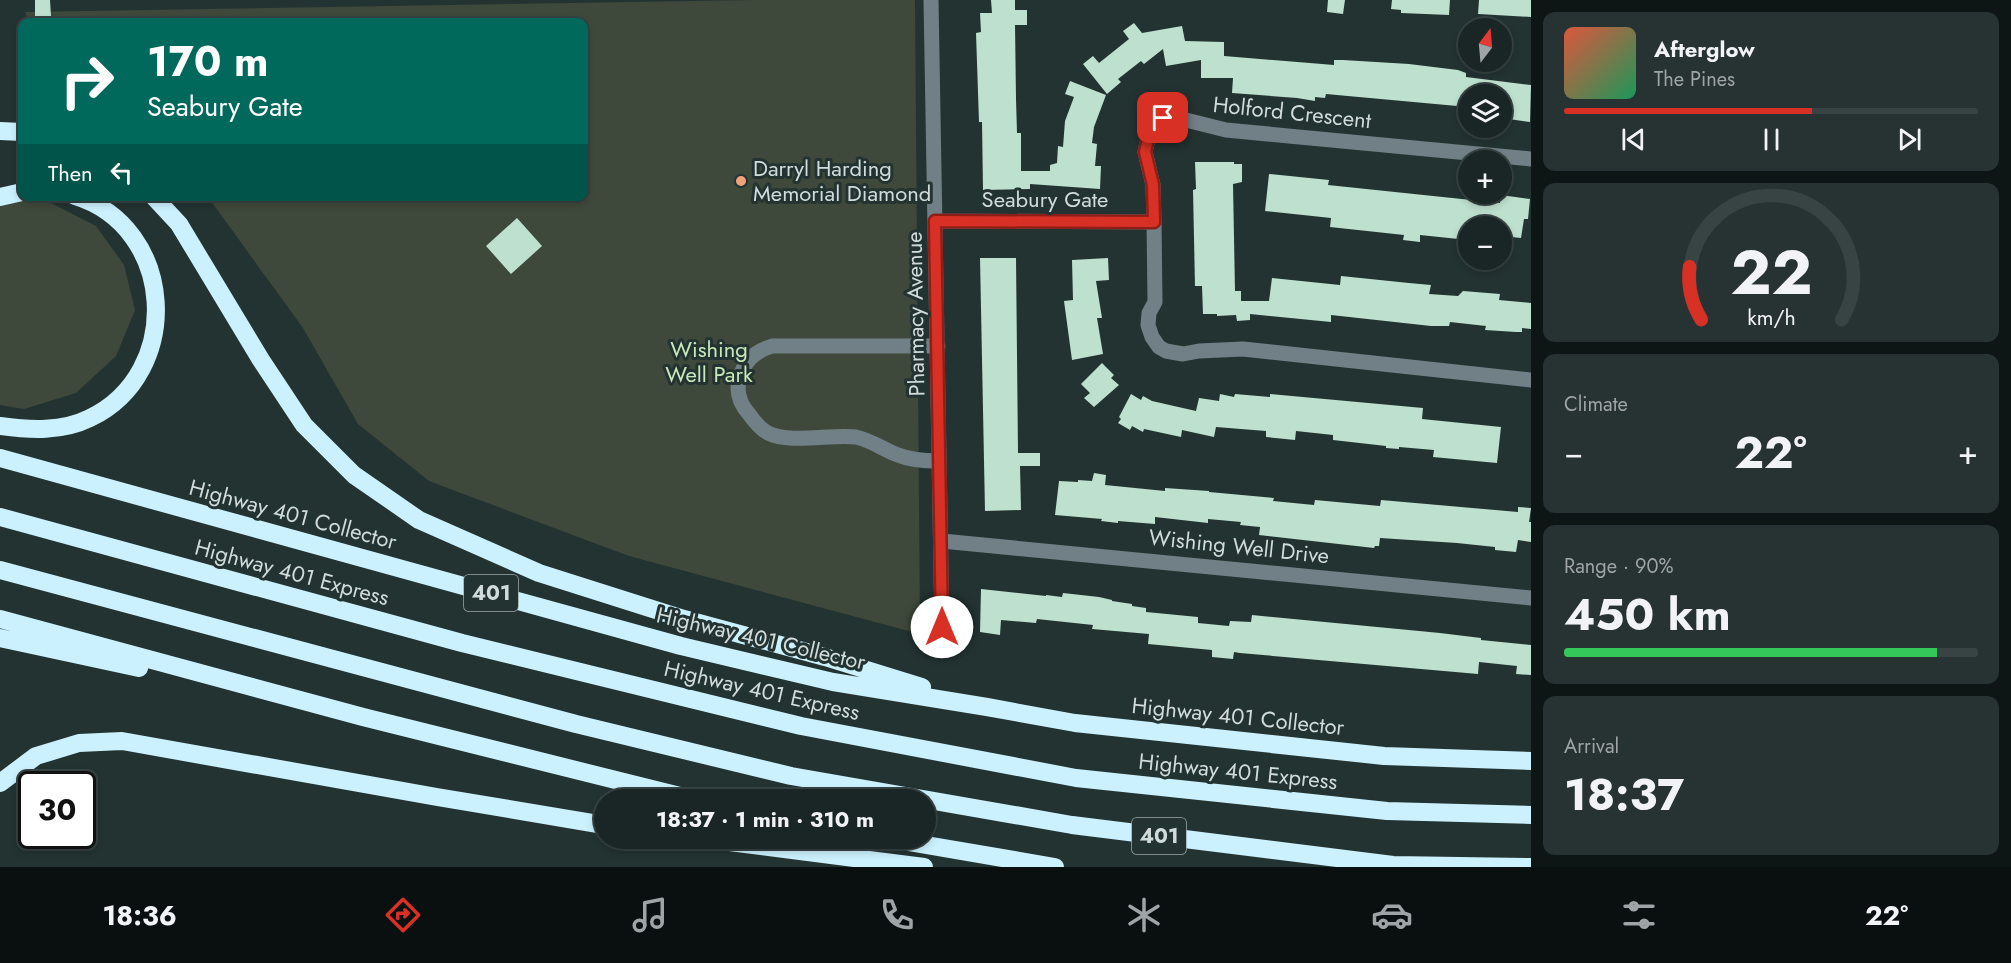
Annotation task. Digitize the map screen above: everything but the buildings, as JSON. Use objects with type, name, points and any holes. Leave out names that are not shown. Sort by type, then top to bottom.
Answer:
[{"type":"highway","points":[[0,131],[18,132]]},
{"type":"highway","points":[[0,197],[18,193]]},
{"type":"highway","points":[[0,426],[51,429],[91,418],[115,401],[134,381],[149,351],[156,324],[156,297],[149,266],[133,236],[112,216],[86,201]]},
{"type":"highway","points":[[158,201],[179,224],[261,360],[304,425],[354,475],[419,520],[539,573],[684,619],[825,657],[987,706]]},
{"type":"highway","name":"Highway 401 Collector","points":[[0,458],[681,646],[833,682],[987,706],[1075,723],[1384,756],[1531,761]]},
{"type":"highway","name":"Highway 401 Express","points":[[0,517],[462,643],[801,726],[1076,778],[1387,812],[1531,815]]},
{"type":"highway","name":"401","points":[[0,570],[576,724],[790,776],[1072,825],[1382,864],[1531,867]]},
{"type":"highway","points":[[0,619],[363,717],[652,789]]},
{"type":"highway","points":[[0,638],[363,717]]},
{"type":"highway","points":[[0,783],[36,756],[79,743],[122,741],[594,823]]},
{"type":"highway","points":[[936,847],[1055,867]]},
{"type":"highway","points":[[784,849],[924,867]]},
{"type":"street","name":"Pharmacy Avenue","points":[[931,0],[942,627]]},
{"type":"street","name":"Holford Crescent","points":[[1531,159],[1226,130],[1174,117],[1163,118],[1151,125],[1145,152],[1153,185],[1154,222],[1155,302],[1149,313],[1148,325],[1152,337],[1166,351],[1183,354],[1243,349],[1531,380]]},
{"type":"street","name":"Seabury Gate","points":[[935,221],[1154,222]]},
{"type":"street","points":[[938,346],[772,346],[761,350],[747,360],[738,386],[743,407],[759,427],[769,434],[789,437],[856,437],[900,456],[939,461]]},
{"type":"street","name":"Wishing Well Drive","points":[[942,541],[1531,598]]},
{"type":"green space","name":"Wishing Well Park","points":[[755,0],[915,0],[920,634],[629,556],[429,481],[358,424],[303,328],[211,201],[588,201],[588,18],[27,18],[25,12]]},
{"type":"green space","points":[[47,201],[96,226],[124,265],[135,310],[116,356],[76,393],[24,409],[0,405],[0,203]]},
{"type":"place","name":"Darryl Harding Memorial Diamond","points":[[741,181]]},
{"type":"route","points":[[942,627],[935,221],[1154,222],[1153,185],[1145,152],[1146,139],[1151,125],[1163,118]]}]
